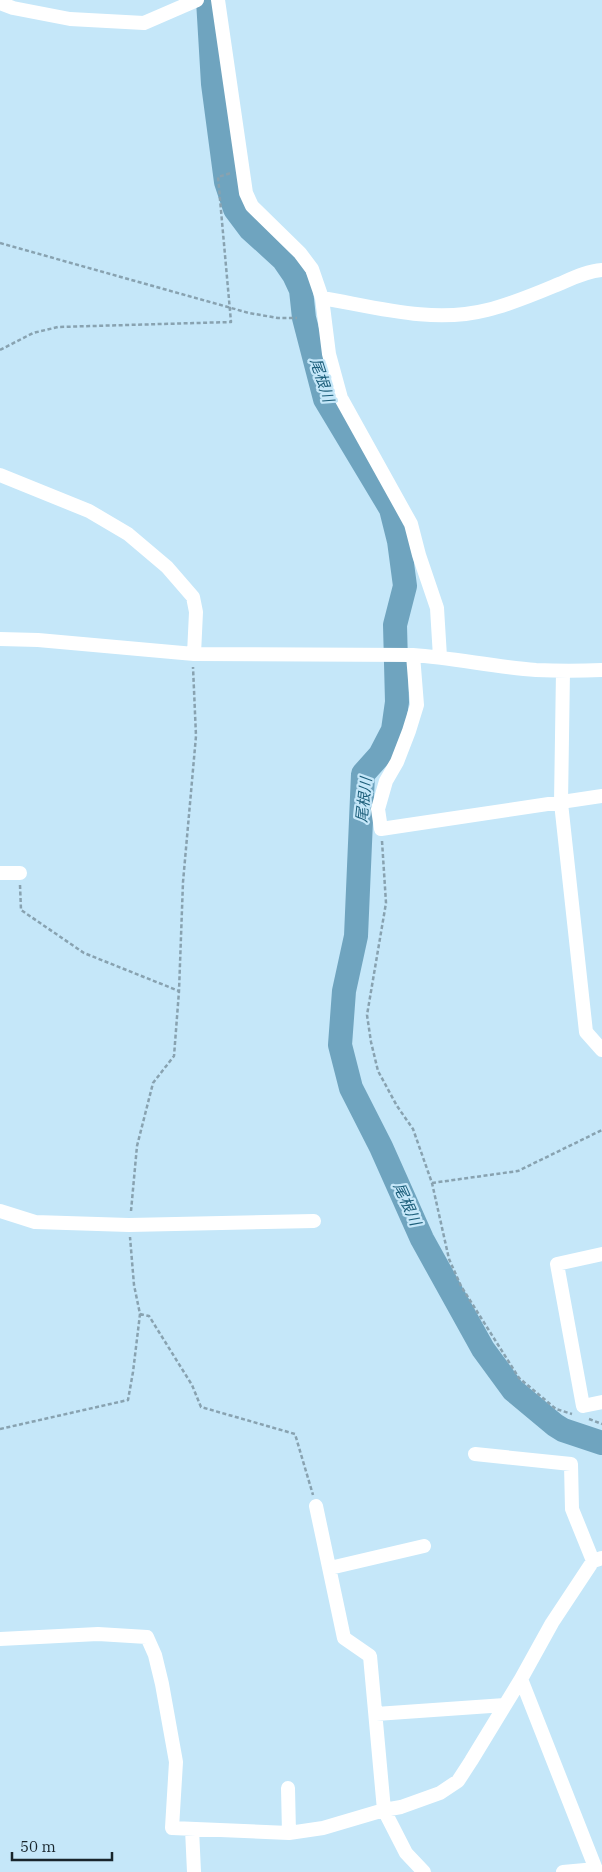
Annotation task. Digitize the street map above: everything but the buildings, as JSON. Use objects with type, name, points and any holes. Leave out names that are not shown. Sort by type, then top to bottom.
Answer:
[{"type":"street","points":[[0,3],[13,8],[70,19],[144,22],[197,0]]},
{"type":"street","points":[[218,0],[246,193],[252,206],[300,253],[312,269],[322,298],[329,354],[341,398],[411,524],[419,555],[437,608],[440,657]]},
{"type":"street","points":[[322,298],[418,314],[445,316],[466,314],[520,300],[586,273],[602,270]]},
{"type":"street","points":[[0,475],[90,512],[128,534],[167,567],[193,597],[196,612],[194,654]]},
{"type":"street","points":[[0,640],[38,640],[194,654],[402,655],[440,657],[534,670],[602,670]]},
{"type":"street","points":[[402,655],[416,705],[409,731],[397,762],[386,781],[378,809],[381,829],[602,796]]},
{"type":"street","points":[[563,671],[560,803],[586,1032],[602,1050]]},
{"type":"street","points":[[0,873],[20,873]]},
{"type":"street","points":[[0,1211],[35,1222],[129,1225],[314,1221]]},
{"type":"street","points":[[602,1254],[557,1264],[583,1406],[602,1402]]},
{"type":"street","points":[[0,1639],[98,1634],[147,1637],[155,1655],[162,1684],[176,1762],[172,1828],[289,1833],[323,1828],[384,1810],[401,1807],[440,1793],[458,1781],[521,1679],[552,1623],[597,1559],[572,1509],[571,1464],[476,1454]]},
{"type":"street","points":[[316,1506],[344,1638],[370,1656],[384,1810],[406,1853],[424,1872]]},
{"type":"street","points":[[330,1568],[424,1546]]},
{"type":"street","points":[[521,1679],[596,1870],[563,1872]]},
{"type":"street","points":[[376,1714],[505,1705]]},
{"type":"street","points":[[288,1788],[289,1833]]},
{"type":"street","points":[[192,1830],[194,1872]]},
{"type":"path","points":[[0,350],[33,333],[58,327],[231,322],[218,177],[243,171]]},
{"type":"path","points":[[0,243],[229,308],[278,318],[297,318]]},
{"type":"path","points":[[0,1429],[128,1400],[140,1314],[134,1285],[129,1225],[137,1146],[152,1083],[174,1056],[179,991],[183,882],[196,736],[194,654]]},
{"type":"path","points":[[381,829],[386,903],[367,1015],[378,1071],[397,1106],[413,1129],[432,1183],[449,1259],[461,1286],[519,1378],[556,1409],[572,1414]]},
{"type":"path","points":[[20,873],[21,910],[84,953],[179,991]]},
{"type":"path","points":[[432,1183],[518,1171],[602,1130]]},
{"type":"path","points":[[140,1314],[149,1316],[192,1385],[201,1407],[295,1434],[316,1506]]},
{"type":"path","points":[[581,1416],[602,1424]]},
{"type":"waterway","name":"尾根川","points":[[208,0],[213,84],[226,182],[235,209],[250,229],[283,259],[301,290],[304,318],[325,399],[391,509],[399,541],[405,586],[395,625],[397,702],[393,730],[380,755],[363,774],[356,936],[344,991],[340,1045],[351,1088],[381,1147],[422,1239],[483,1349],[513,1390],[555,1425],[563,1430],[602,1443]]}]
